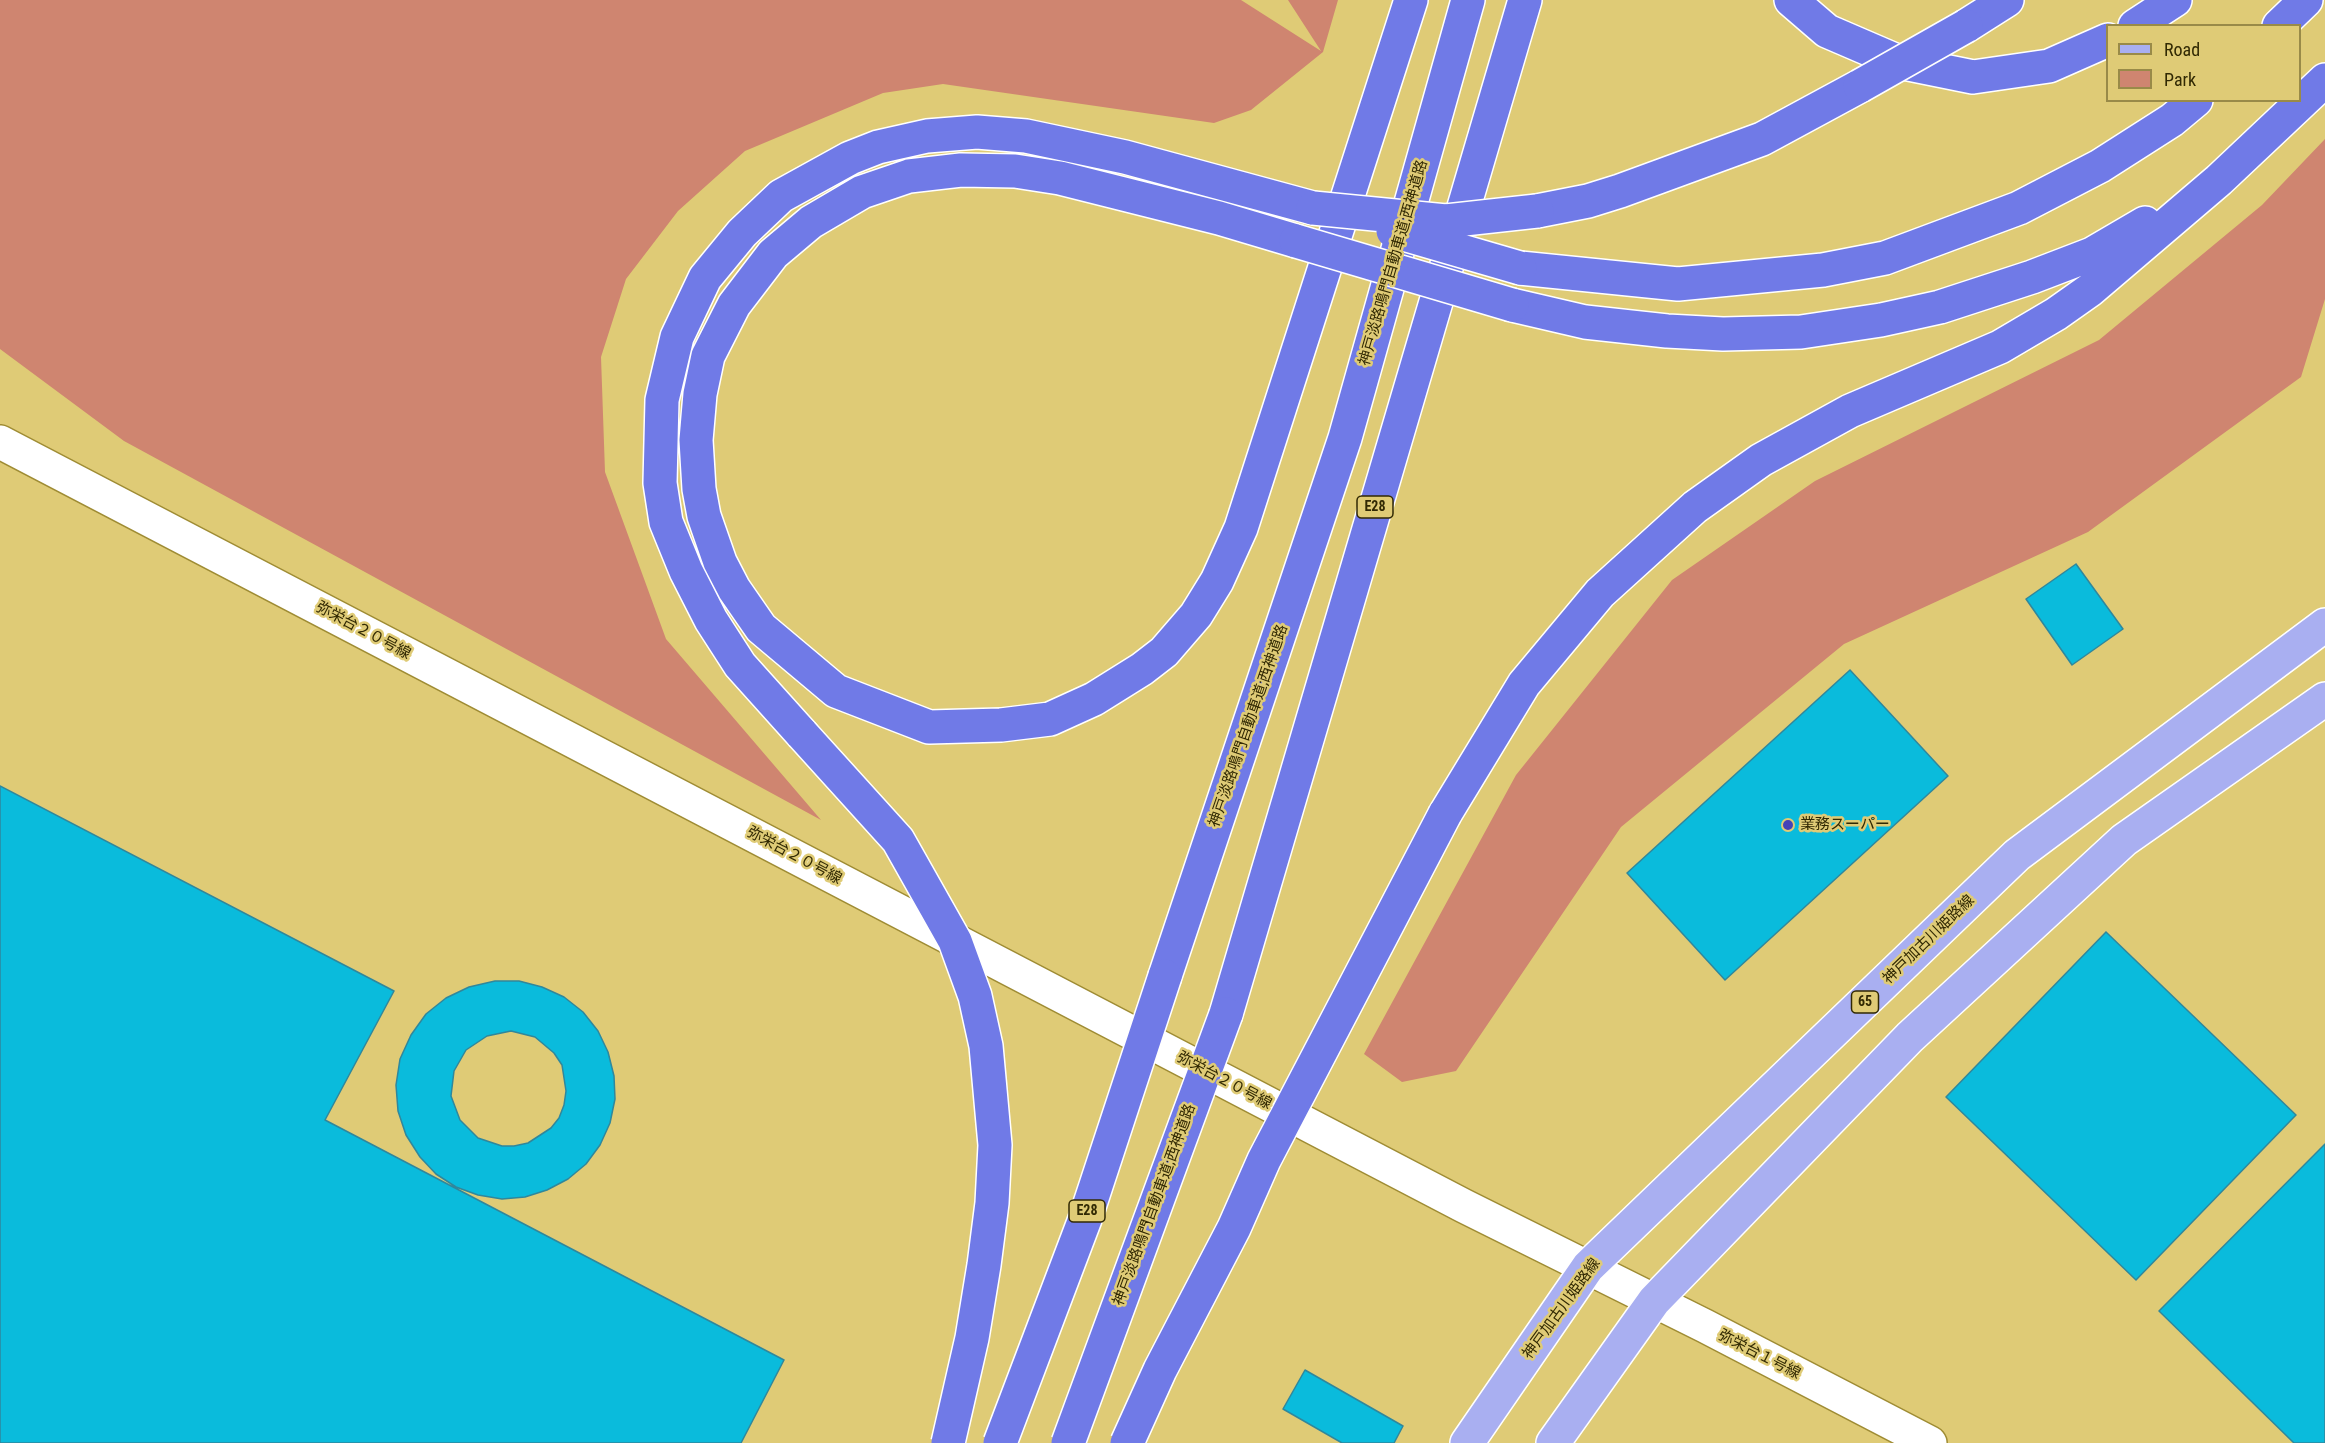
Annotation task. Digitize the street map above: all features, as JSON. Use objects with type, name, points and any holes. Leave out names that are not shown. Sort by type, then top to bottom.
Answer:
[{"type":"highway","points":[[1411,0],[1241,528],[1217,581],[1196,615],[1164,652],[1142,669],[1094,699],[1050,719],[1001,725],[929,727],[836,691],[761,628],[734,589],[720,562],[707,525],[699,489],[696,440],[700,394],[708,356],[734,305],[773,254],[812,222],[862,192],[909,176],[961,170],[1015,171],[1071,181],[1219,218],[1296,241],[1512,305],[1585,322],[1667,332],[1723,334],[1802,332],[1881,320],[1940,307],[2032,277],[2092,254],[2219,180]]},
{"type":"highway","name":"神戸淡路鳴門自動車道;西神道路","points":[[1000,1443],[1085,1219],[1345,438],[1468,0]]},
{"type":"highway","name":"神戸淡路鳴門自動車道;西神道路","points":[[1068,1443],[1226,1014],[1525,0]]},
{"type":"highway","points":[[1791,0],[1827,31],[1899,62],[1973,77],[2049,66],[2106,41]]},
{"type":"highway","points":[[1313,208],[1446,221],[1538,211],[1588,201],[1762,139],[1966,26],[2007,0]]},
{"type":"highway","points":[[2138,24],[2175,0]]},
{"type":"highway","points":[[2281,24],[2306,0]]},
{"type":"highway","points":[[1127,1443],[1160,1370],[1234,1227],[1264,1160],[1445,814],[1524,684],[1600,593],[1695,507],[1761,460],[1850,411],[2000,347],[2056,314],[2090,290],[2219,180],[2325,80]]},
{"type":"highway","points":[[948,1443],[972,1338],[992,1203],[995,1145],[986,1046],[975,996],[955,941],[898,840],[740,665],[711,620],[686,571],[666,522],[660,483],[662,400],[677,337],[705,278],[742,233],[781,196],[850,158],[879,147],[927,136],[977,132],[1026,136],[1125,157],[1520,268],[1678,284],[1823,270],[1885,258],[2019,207],[2100,166],[2172,120],[2194,102]]},
{"type":"main road","name":"神戸加古川姫路線","points":[[1467,1443],[1588,1267],[2017,855],[2325,625]]},
{"type":"main road","points":[[1553,1443],[1654,1300],[1910,1037],[2124,840],[2325,699]]},
{"type":"street","name":"弥栄台２０号線","points":[[0,442],[1464,1206],[1588,1267]]},
{"type":"street","name":"弥栄台１号線","points":[[1588,1267],[1930,1443]]},
{"type":"green space","points":[[0,0],[1241,0],[1321,51],[1288,0],[1338,0],[1323,52],[1251,110],[1214,123],[943,84],[883,93],[745,151],[678,211],[626,279],[601,357],[605,472],[666,639],[821,820],[124,441],[0,349]]},
{"type":"green space","points":[[2325,139],[2325,299],[2301,377],[2088,532],[1844,644],[1621,827],[1456,1071],[1402,1082],[1364,1054],[1516,775],[1672,580],[1815,481],[2099,340],[2262,205]]},
{"type":"building","points":[[2076,564],[2123,629],[2072,665],[2026,599]]},
{"type":"building","name":"業務スーパー","points":[[1850,670],[1948,776],[1725,980],[1627,873]]},
{"type":"building","points":[[0,786],[394,991],[325,1120],[784,1360],[741,1443],[0,1443]]},
{"type":"building","points":[[2106,932],[2296,1115],[2136,1280],[1946,1097]]},
{"type":"building","points":[[495,981],[519,981],[542,987],[564,997],[583,1012],[598,1031],[608,1052],[614,1076],[615,1099],[610,1123],[600,1145],[586,1164],[568,1179],[547,1190],[525,1197],[502,1199],[478,1195],[456,1187],[436,1174],[420,1157],[406,1135],[398,1111],[396,1085],[400,1059],[411,1035],[426,1014],[446,998],[469,987]],"holes":[[[511,1031],[535,1037],[554,1053],[562,1065],[566,1091],[559,1118],[551,1128],[528,1143],[502,1146],[478,1138],[460,1120],[451,1096],[454,1071],[466,1050],[487,1036]]]},
{"type":"building","points":[[2325,1144],[2325,1443],[2294,1443],[2159,1311]]},
{"type":"building","points":[[1305,1370],[1403,1426],[1394,1443],[1342,1443],[1283,1409]]},
{"type":"place","name":"業務スーパー","points":[[1788,825]]}]
